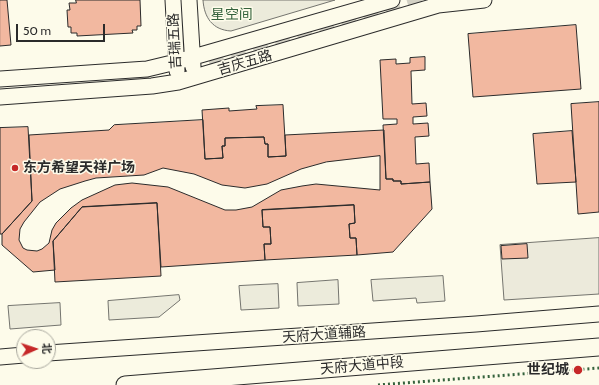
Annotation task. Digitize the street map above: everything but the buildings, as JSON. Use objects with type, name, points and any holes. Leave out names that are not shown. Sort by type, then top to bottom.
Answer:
[{"type":"main road","name":"天府大道中段","points":[[125,385],[599,348]]},
{"type":"street","name":"吉瑞五路","points":[[173,0],[178,82]]},
{"type":"street","name":"吉瑞五路","points":[[189,0],[194,78]]},
{"type":"street","name":"吉庆五路","points":[[0,79],[147,69],[392,0]]},
{"type":"street","name":"吉庆五路","points":[[0,97],[152,86],[178,82],[438,5],[484,0]]},
{"type":"street","name":"天府大道辅路","points":[[56,352],[468,325],[599,314]]},
{"type":"street","points":[[0,357],[16,356]]},
{"type":"green space","name":"星空间","points":[[203,0],[335,0],[231,31],[219,28],[211,22],[205,12]]},
{"type":"green space","points":[[443,276],[445,301],[417,303],[416,298],[373,301],[371,280]]},
{"type":"green space","points":[[338,280],[339,304],[298,306],[297,283]]},
{"type":"green space","points":[[278,284],[279,308],[241,310],[239,286]]},
{"type":"green space","points":[[179,295],[180,300],[159,317],[109,320],[108,301]]},
{"type":"green space","points":[[60,303],[61,325],[10,329],[8,306]]},
{"type":"shaded area","points":[[599,238],[599,294],[504,300],[500,245]]},
{"type":"tunnel","points":[[183,49],[184,69],[425,0]]},
{"type":"hedge","points":[[378,385],[599,368]]},
{"type":"place","name":"东方希望天祥广场","points":[[15,168]]},
{"type":"place","name":"世纪城","points":[[578,370]]}]
